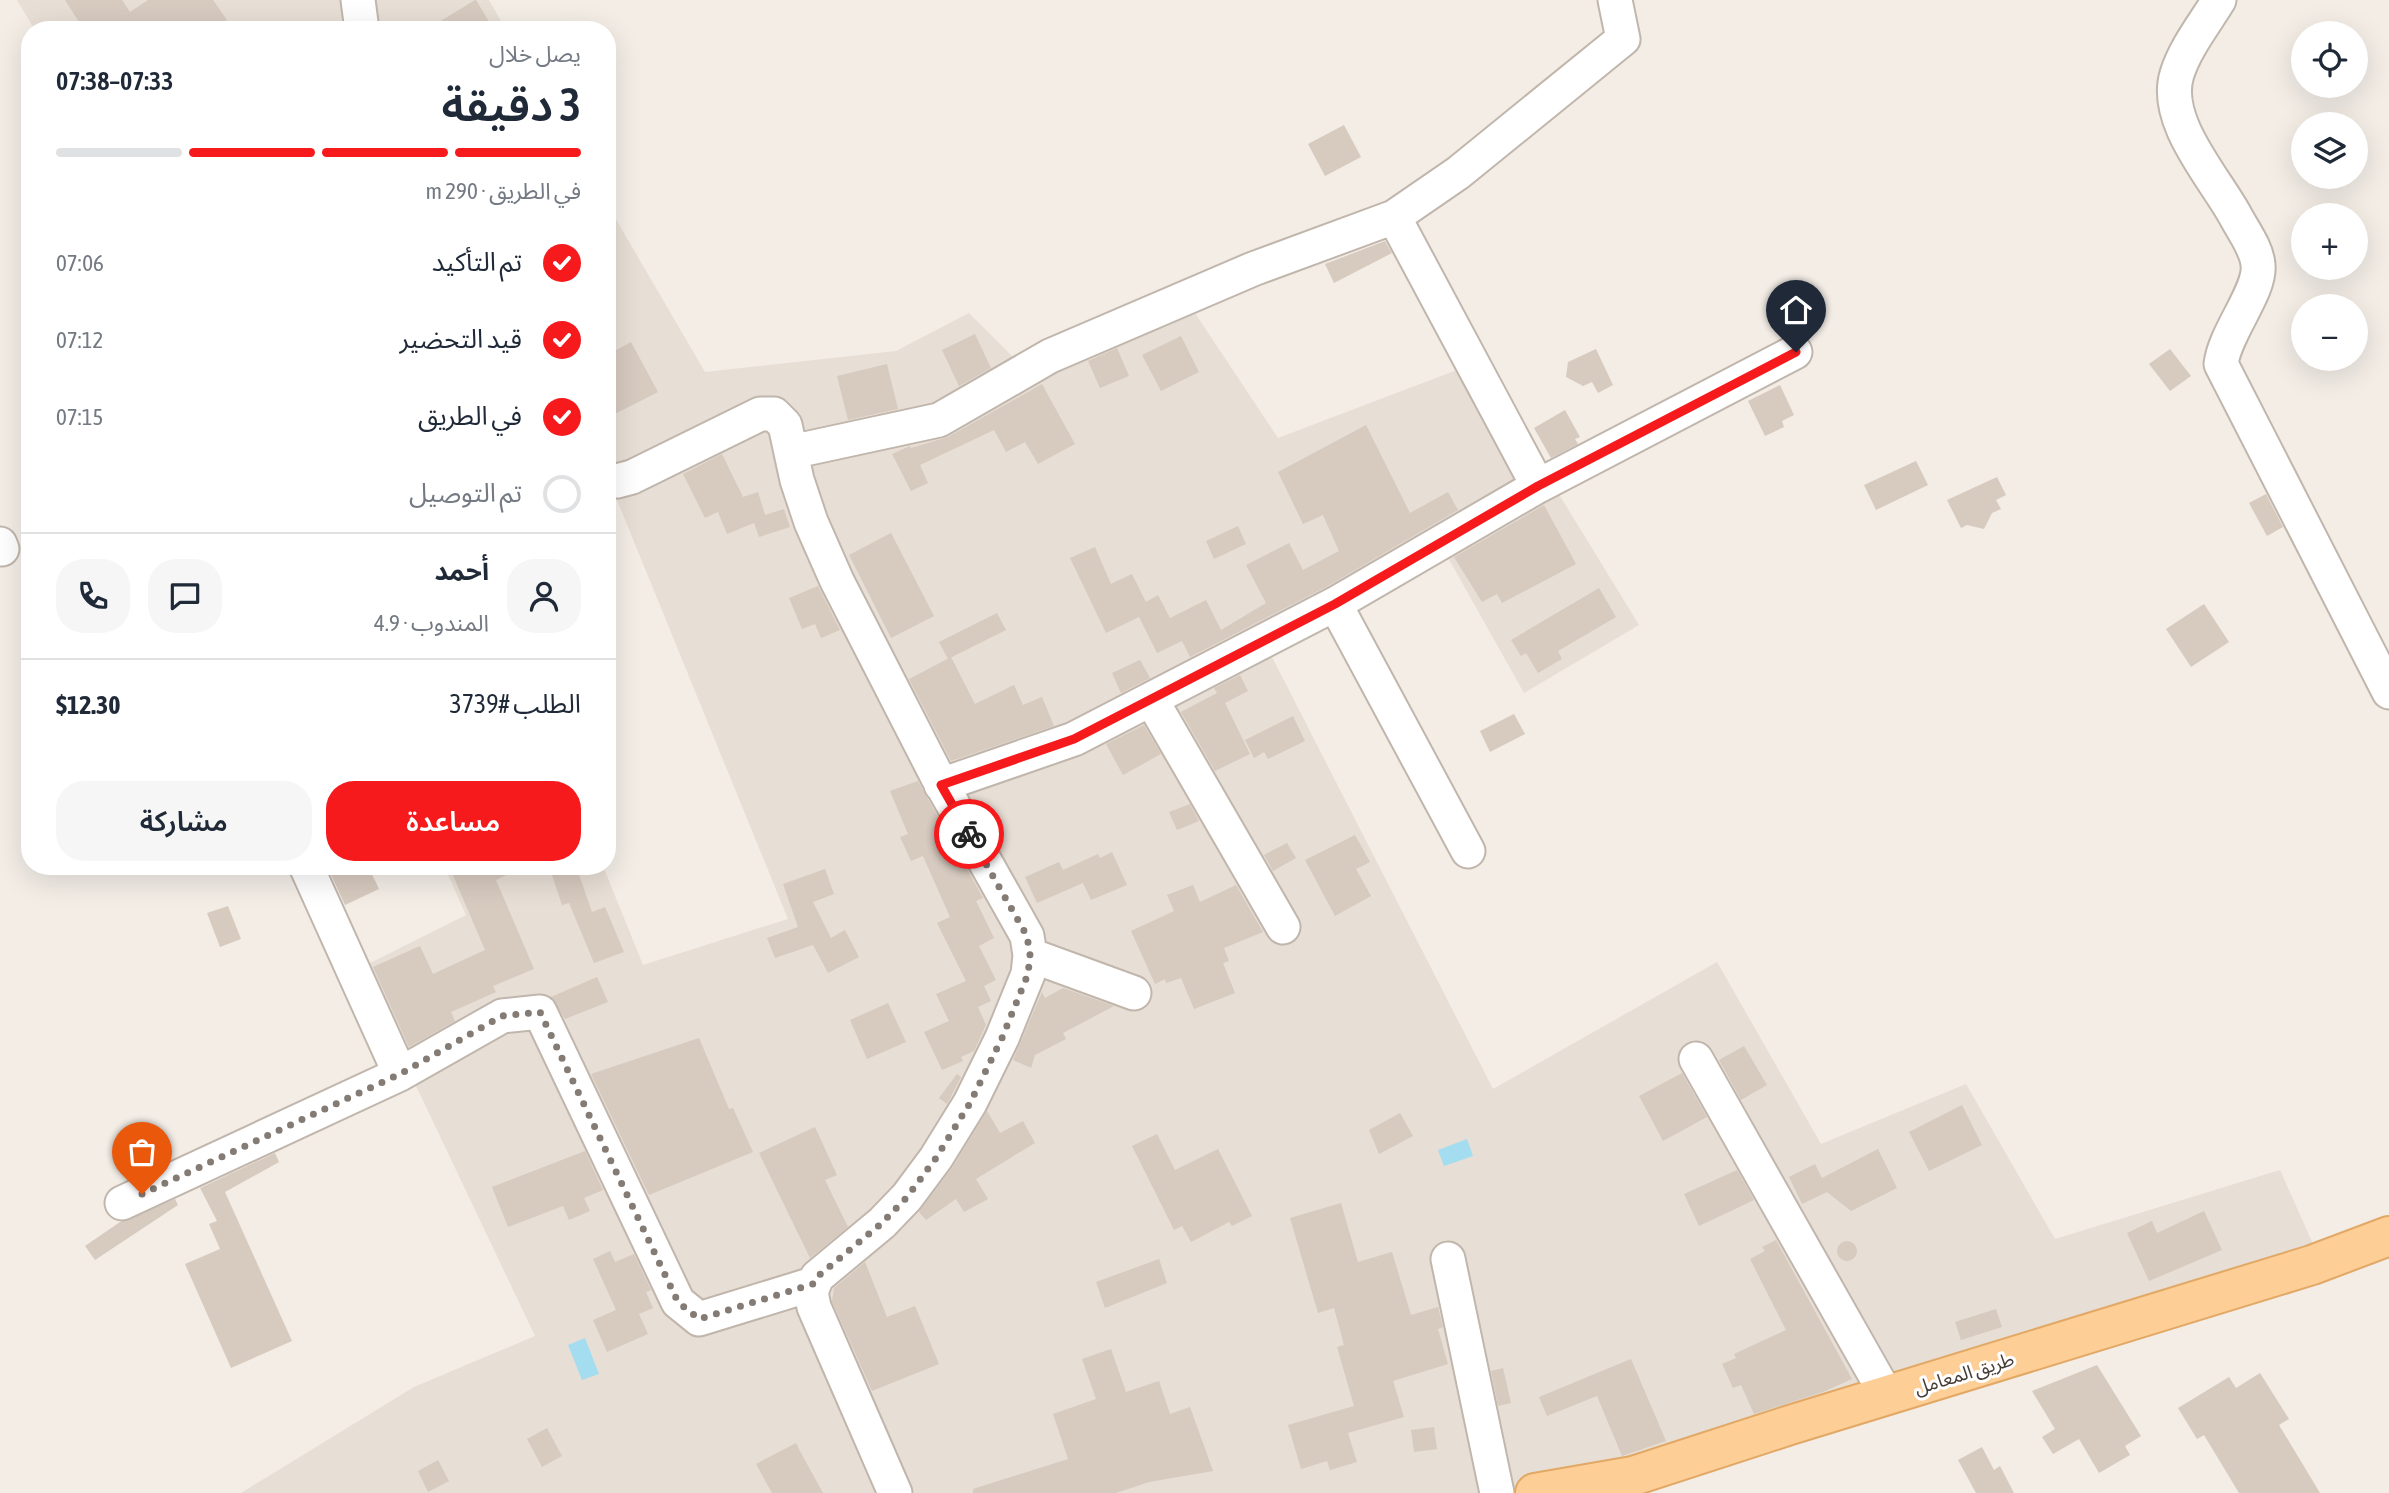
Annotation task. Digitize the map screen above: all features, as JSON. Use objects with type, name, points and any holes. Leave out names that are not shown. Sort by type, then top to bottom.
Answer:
[{"type":"main road","name":"طريق المعامل","points":[[1535,1493],[1633,1476],[2312,1265],[2389,1236]]},
{"type":"street","points":[[358,0],[361,21]]},
{"type":"street","points":[[791,452],[939,420],[1050,356],[1253,270],[1394,217],[1458,173],[1623,39],[1615,0]]},
{"type":"street","points":[[2219,0],[2184,57],[2173,91],[2186,136],[2232,209],[2256,254],[2259,268],[2256,282],[2226,342],[2221,364],[2389,692]]},
{"type":"street","points":[[1394,217],[1538,486]]},
{"type":"street","points":[[941,785],[1074,739],[1335,604],[1538,486],[1796,352]]},
{"type":"street","points":[[616,481],[632,477],[760,414],[774,414],[781,419],[811,522],[836,581],[941,785],[1023,927],[1030,955],[1028,974],[1002,1038],[970,1103],[936,1158],[882,1223],[817,1277],[811,1292],[814,1307],[895,1493]]},
{"type":"street","points":[[1335,604],[1468,852]]},
{"type":"street","points":[[1151,699],[1283,926]]},
{"type":"street","points":[[310,875],[400,1074]]},
{"type":"street","points":[[1030,955],[1134,993]]},
{"type":"street","points":[[122,1203],[400,1074],[502,1016],[540,1012],[678,1302],[699,1319],[813,1284]]},
{"type":"street","points":[[1696,1059],[1887,1396]]},
{"type":"street","points":[[1448,1259],[1497,1493]]},
{"type":"shaded area","points":[[17,0],[489,0],[501,21],[30,21]]},
{"type":"shaded area","points":[[616,219],[705,372],[896,351],[969,313],[1014,358],[1179,289],[1278,438],[1478,362],[1639,625],[1524,693],[1446,554],[1272,657],[1493,1089],[1717,962],[1821,1144],[1966,1084],[2055,1239],[2280,1170],[2326,1273],[1603,1493],[241,1493],[414,1387],[535,1336],[360,968],[466,915],[448,875],[607,875],[643,965],[788,919],[617,500]]},
{"type":"water","points":[[1467,1139],[1473,1156],[1444,1166],[1438,1150]]},
{"type":"water","points":[[585,1338],[599,1374],[582,1380],[568,1345]]},
{"type":"building","points":[[65,0],[122,0],[130,12],[148,0],[213,0],[227,20],[226,21],[78,21]]},
{"type":"building","points":[[475,0],[489,21],[441,21]]},
{"type":"building","points":[[1344,125],[1361,157],[1325,176],[1308,144]]},
{"type":"building","points":[[1385,241],[1392,253],[1334,283],[1325,264]]},
{"type":"building","points":[[975,334],[991,368],[959,386],[942,350]]},
{"type":"building","points":[[1181,336],[1199,372],[1161,391],[1142,355]]},
{"type":"building","points":[[631,342],[658,392],[616,413],[616,350]]},
{"type":"building","points":[[1117,348],[1129,376],[1100,388],[1088,361]]},
{"type":"building","points":[[1596,349],[1613,385],[1598,393],[1592,382],[1583,386],[1566,377],[1568,362]]},
{"type":"building","points":[[2170,349],[2191,376],[2170,391],[2149,364]]},
{"type":"building","points":[[887,364],[898,409],[848,420],[837,376]]},
{"type":"building","points":[[1042,384],[1075,444],[1038,464],[1025,442],[1006,452],[994,430],[920,465],[928,483],[911,491],[892,454],[910,446],[911,448],[948,437]]},
{"type":"building","points":[[1780,385],[1794,415],[1782,421],[1784,427],[1765,436],[1748,401]]},
{"type":"building","points":[[1565,410],[1580,437],[1575,439],[1578,444],[1551,458],[1534,428]]},
{"type":"building","points":[[1366,425],[1410,513],[1448,492],[1458,510],[1326,587],[1190,657],[1182,641],[1157,653],[1139,617],[1106,633],[1070,558],[1095,547],[1111,584],[1132,574],[1146,602],[1158,595],[1170,618],[1206,600],[1221,630],[1266,603],[1246,565],[1289,543],[1303,570],[1339,551],[1323,515],[1303,524],[1278,472]]},
{"type":"building","points":[[722,454],[743,497],[758,492],[765,515],[784,509],[790,527],[759,537],[754,523],[727,534],[718,512],[705,518],[683,474]]},
{"type":"building","points":[[1916,461],[1928,485],[1876,510],[1864,485]]},
{"type":"building","points":[[1997,477],[2006,495],[1996,500],[2001,509],[1992,513],[1984,529],[1967,525],[1961,528],[1947,500]]},
{"type":"building","points":[[2266,494],[2283,527],[2267,536],[2249,503]]},
{"type":"building","points":[[1544,505],[1576,564],[1502,603],[1497,594],[1482,602],[1454,557]]},
{"type":"building","points":[[1238,526],[1246,544],[1214,559],[1206,541]]},
{"type":"building","points":[[891,533],[934,616],[891,638],[849,555]]},
{"type":"building","points":[[818,586],[840,630],[821,638],[815,624],[802,629],[789,598]]},
{"type":"building","points":[[1599,588],[1616,617],[1558,651],[1562,659],[1538,673],[1526,653],[1521,656],[1511,640]]},
{"type":"building","points":[[2204,604],[2229,642],[2191,667],[2166,629]]},
{"type":"building","points":[[997,613],[1006,630],[948,659],[939,642]]},
{"type":"building","points":[[951,657],[975,704],[1014,685],[1023,705],[1042,697],[1054,726],[951,761],[909,679]]},
{"type":"building","points":[[1140,660],[1150,678],[1121,693],[1112,673]]},
{"type":"building","points":[[1240,675],[1248,691],[1225,703],[1250,754],[1215,771],[1181,712],[1217,693],[1214,688]]},
{"type":"building","points":[[1514,714],[1525,734],[1490,752],[1480,731]]},
{"type":"building","points":[[1293,716],[1305,741],[1268,759],[1264,752],[1254,758],[1245,740]]},
{"type":"building","points":[[1144,725],[1161,754],[1123,775],[1106,744]]},
{"type":"building","points":[[918,781],[983,898],[976,901],[994,938],[979,946],[996,980],[984,986],[991,1001],[978,1007],[986,1025],[974,1051],[961,1057],[963,1061],[942,1070],[924,1032],[949,1021],[936,994],[966,981],[937,923],[950,917],[923,856],[911,861],[900,837],[908,834],[890,791]]},
{"type":"building","points":[[1190,804],[1199,821],[1177,830],[1169,812]]},
{"type":"building","points":[[1355,835],[1370,862],[1356,869],[1371,896],[1335,916],[1305,860]]},
{"type":"building","points":[[1287,843],[1296,858],[1273,871],[1264,855]]},
{"type":"building","points":[[1112,852],[1127,885],[1091,900],[1083,883],[1037,903],[1025,877],[1059,862],[1063,870],[1098,854],[1100,858]]},
{"type":"building","points":[[825,869],[834,894],[813,902],[831,938],[845,930],[859,957],[828,973],[813,945],[775,958],[767,938],[798,927],[783,884]]},
{"type":"building","points":[[331,875],[372,875],[379,889],[345,905]]},
{"type":"building","points":[[453,875],[507,875],[496,880],[534,969],[493,986],[496,992],[451,1012],[455,1021],[409,1047],[373,967],[420,946],[433,974],[485,950]]},
{"type":"building","points":[[552,875],[579,875],[592,912],[605,907],[624,952],[594,963],[569,903],[562,905]]},
{"type":"building","points":[[1193,885],[1200,902],[1236,885],[1263,932],[1224,948],[1229,961],[1223,963],[1235,993],[1194,1009],[1181,978],[1166,983],[1165,979],[1155,984],[1131,931],[1174,911],[1167,895]]},
{"type":"building","points":[[228,906],[241,939],[220,947],[207,913]]},
{"type":"building","points":[[597,977],[608,1002],[565,1019],[551,997]]},
{"type":"building","points":[[1063,988],[1114,1006],[1063,1033],[1066,1039],[1035,1055],[1031,1068],[1013,1060],[1042,992],[1045,998]]},
{"type":"building","points":[[888,1003],[906,1042],[867,1059],[850,1020]]},
{"type":"building","points":[[699,1038],[729,1109],[733,1108],[753,1152],[649,1195],[591,1074]]},
{"type":"building","points":[[1744,1046],[1767,1085],[1741,1100],[1719,1060]]},
{"type":"building","points":[[1682,1073],[1707,1117],[1663,1141],[1639,1096]]},
{"type":"building","points":[[957,1074],[961,1077],[947,1104],[939,1098]]},
{"type":"building","points":[[1962,1105],[1982,1145],[1929,1171],[1909,1132]]},
{"type":"building","points":[[987,1111],[1000,1133],[1023,1121],[1035,1143],[976,1179],[988,1199],[964,1212],[956,1199],[926,1220],[919,1212],[952,1168]]},
{"type":"building","points":[[1400,1113],[1413,1136],[1379,1154],[1369,1130]]},
{"type":"building","points":[[815,1127],[837,1175],[825,1180],[848,1227],[810,1258],[759,1153]]},
{"type":"building","points":[[1157,1134],[1175,1170],[1218,1149],[1252,1216],[1232,1226],[1229,1222],[1191,1242],[1182,1226],[1174,1230],[1132,1146]]},
{"type":"building","points":[[1878,1149],[1897,1188],[1851,1211],[1827,1192],[1802,1204],[1789,1177],[1815,1164],[1822,1178]]},
{"type":"building","points":[[585,1151],[603,1190],[584,1198],[590,1211],[569,1220],[563,1206],[508,1227],[492,1187]]},
{"type":"building","points":[[275,1153],[279,1162],[225,1192],[292,1341],[231,1368],[185,1264],[220,1249],[209,1224],[217,1221],[200,1188]]},
{"type":"building","points":[[1737,1170],[1754,1200],[1699,1226],[1684,1194]]},
{"type":"building","points":[[175,1199],[178,1205],[95,1260],[85,1246],[120,1222]]},
{"type":"building","points":[[1341,1203],[1358,1262],[1392,1252],[1411,1315],[1438,1307],[1443,1327],[1438,1329],[1448,1364],[1393,1381],[1404,1417],[1348,1433],[1357,1462],[1330,1470],[1327,1461],[1301,1469],[1288,1425],[1354,1406],[1337,1347],[1344,1345],[1334,1308],[1318,1313],[1290,1218]]},
{"type":"building","points":[[2204,1211],[2222,1250],[2149,1281],[2127,1233],[2152,1221],[2157,1233]]},
{"type":"building","points":[[1776,1240],[1852,1379],[1823,1392],[1754,1414],[1741,1385],[1733,1388],[1722,1364],[1736,1358],[1734,1354],[1786,1330],[1750,1259],[1765,1251],[1762,1247]]},
{"type":"building","points":[[1847,1241],[1854,1244],[1857,1251],[1854,1258],[1847,1261],[1840,1258],[1837,1251],[1840,1244]]},
{"type":"building","points":[[610,1251],[615,1262],[634,1254],[651,1290],[646,1292],[653,1308],[639,1314],[648,1334],[607,1352],[593,1320],[616,1310],[593,1259]]},
{"type":"building","points":[[1159,1259],[1167,1283],[1105,1308],[1096,1282]]},
{"type":"building","points":[[865,1262],[887,1317],[915,1306],[939,1364],[872,1391],[832,1301],[834,1288]]},
{"type":"building","points":[[1996,1309],[2002,1327],[1961,1340],[1955,1322]]},
{"type":"building","points":[[1111,1349],[1126,1392],[1159,1381],[1170,1414],[1190,1407],[1213,1471],[1149,1482],[1116,1493],[973,1493],[973,1489],[1068,1459],[1053,1414],[1096,1399],[1082,1359]]},
{"type":"building","points":[[1631,1359],[1666,1441],[1622,1456],[1597,1396],[1547,1416],[1539,1397]]},
{"type":"building","points":[[2097,1365],[2141,1436],[2125,1446],[2130,1455],[2099,1473],[2079,1439],[2053,1454],[2042,1437],[2055,1429],[2032,1391]]},
{"type":"building","points":[[1503,1368],[1511,1403],[1498,1406],[1491,1371]]},
{"type":"building","points":[[2260,1373],[2289,1419],[2279,1425],[2320,1493],[2239,1493],[2204,1435],[2197,1439],[2178,1408],[2229,1377],[2236,1388]]},
{"type":"building","points":[[1434,1427],[1437,1449],[1414,1452],[1411,1430]]},
{"type":"building","points":[[547,1428],[562,1456],[542,1467],[527,1439]]},
{"type":"building","points":[[796,1443],[823,1493],[772,1493],[756,1464]]},
{"type":"building","points":[[1982,1447],[1994,1470],[2000,1466],[2014,1493],[1976,1493],[1958,1460]]},
{"type":"building","points":[[438,1460],[449,1481],[428,1492],[418,1471]]},
{"type":"way so far","points":[[142,1194],[400,1074],[502,1016],[540,1012],[678,1302],[699,1319],[813,1284],[817,1277],[882,1223],[907,1197],[936,1158],[970,1103],[1002,1038],[1028,974],[1030,955],[1027,936],[969,834]]},
{"type":"route","points":[[969,834],[941,785],[1074,739],[1335,604],[1538,486],[1796,352]]}]
